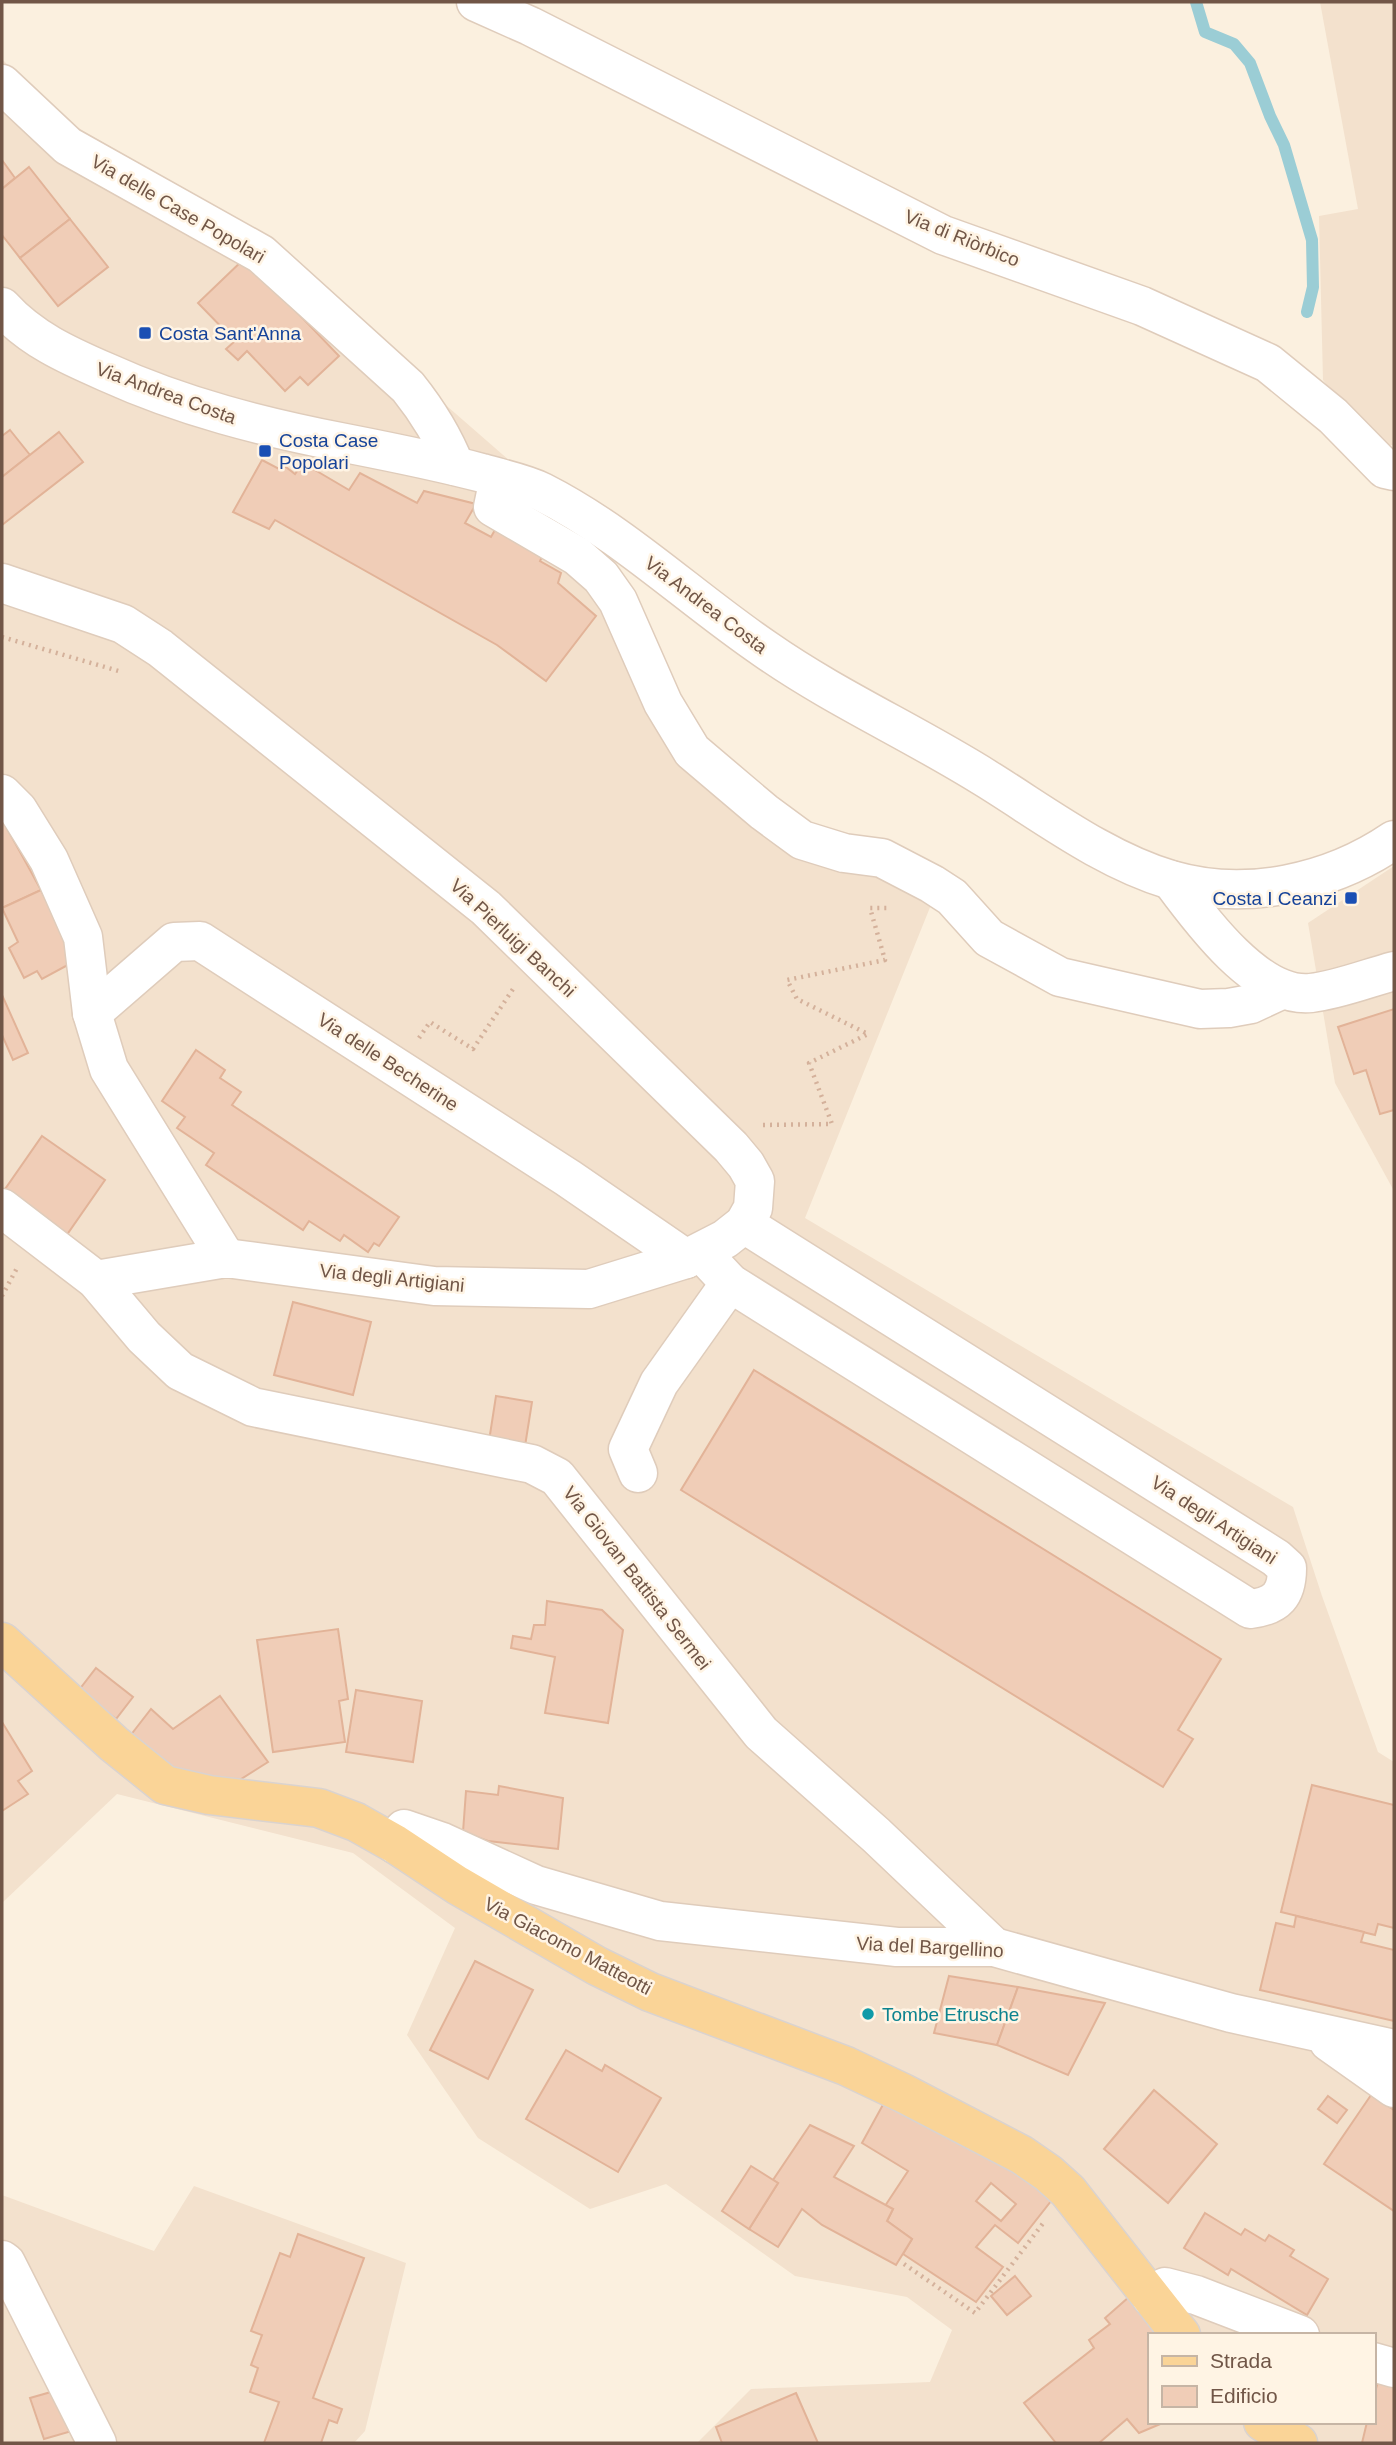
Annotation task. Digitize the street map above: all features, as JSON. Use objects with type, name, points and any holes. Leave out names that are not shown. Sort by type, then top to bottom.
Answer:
[{"type":"main road","name":"Via Giacomo Matteotti","points":[[2,1642],[114,1744],[165,1785],[209,1796],[319,1808],[356,1822],[457,1885],[597,1966],[650,1992],[846,2066],[1022,2155],[1068,2191],[1179,2333]]},
{"type":"main road","points":[[1266,2424],[1298,2443]]},
{"type":"street","name":"Via di Riòrbico","points":[[476,2],[530,26],[943,235],[1142,306],[1268,363],[1333,416],[1385,469],[1394,471]]},
{"type":"street","name":"Via delle Case Popolari","points":[[2,84],[68,146],[261,254],[408,387],[443,437],[455,466]]},
{"type":"street","name":"Via Andrea Costa","points":[[2,307],[28,332],[58,350],[128,382],[191,406],[269,428],[455,466],[496,492],[539,491],[644,558],[761,647],[807,678],[936,747],[1090,843],[1133,866],[1171,880],[1208,888],[1236,890],[1287,884],[1342,868],[1373,854],[1394,840]]},
{"type":"street","points":[[496,492],[601,577],[618,601],[663,703],[692,751],[764,812],[802,840],[844,853],[882,858],[932,884],[952,897],[989,938],[1060,977],[1200,1009],[1251,1004],[1281,989]]},
{"type":"street","name":"Via Pierluigi Banchi","points":[[2,583],[122,624],[160,648],[486,908],[746,1164],[755,1181],[753,1208],[744,1224]]},
{"type":"street","points":[[2,794],[18,810],[49,860],[83,937],[92,1013],[108,1069],[226,1258]]},
{"type":"street","points":[[1171,880],[1214,936],[1264,979],[1281,989],[1311,993],[1394,971]]},
{"type":"street","name":"Via delle Becherine","points":[[92,1013],[174,942],[200,941],[568,1178],[694,1255]]},
{"type":"street","name":"Via Giovan Battista Sermei","points":[[2,1208],[96,1280],[144,1337],[180,1371],[253,1407],[532,1464],[557,1477],[761,1734],[876,1835],[994,1947]]},
{"type":"street","points":[[694,1255],[725,1239],[744,1224]]},
{"type":"street","name":"Via degli Artigiani","points":[[96,1280],[226,1258],[434,1286],[589,1289],[694,1255],[730,1283],[1250,1609],[1263,1608],[1278,1600],[1287,1584],[1287,1568],[1276,1558],[744,1224]]},
{"type":"street","points":[[638,1473],[628,1449],[659,1382],[730,1283]]},
{"type":"street","name":"Via del Bargellino","points":[[395,1844],[404,1829],[442,1842],[565,1896],[660,1921],[897,1947],[994,1947],[1231,2012],[1394,2049]]},
{"type":"street","points":[[1313,2031],[1394,2088]]},
{"type":"street","points":[[2,2260],[6,2263],[97,2443]]},
{"type":"street","points":[[1151,2297],[1165,2287],[1196,2294],[1295,2333]]},
{"type":"street","points":[[1375,2363],[1394,2368]]},
{"type":"path","points":[[2,637],[128,674]]},
{"type":"path","points":[[731,1147],[749,1125],[832,1124],[809,1063],[868,1034],[797,999],[787,980],[885,960],[870,908],[894,908]]},
{"type":"path","points":[[398,1068],[430,1022],[473,1049],[516,984]]},
{"type":"path","points":[[904,2264],[975,2313],[1068,2191]]},
{"type":"shaded area","points":[[1320,2],[1394,2],[1394,445],[1377,446],[1323,380],[1319,216],[1358,209]]},
{"type":"shaded area","points":[[2,59],[56,115],[187,191],[269,251],[602,541],[694,726],[787,821],[941,880],[805,1218],[1293,1507],[1378,1752],[1394,1762],[1394,2443],[697,2443],[751,2389],[930,2382],[952,2330],[907,2297],[795,2276],[666,2184],[590,2209],[478,2138],[407,2035],[455,1928],[353,1853],[117,1794],[2,1903]]},
{"type":"shaded area","points":[[1394,866],[1394,1191],[1335,1083],[1308,923]]},
{"type":"shaded area","points":[[194,2186],[406,2263],[365,2431],[354,2443],[2,2443],[2,2195],[154,2251]]},
{"type":"building","points":[[2,160],[15,178],[2,189]]},
{"type":"building","points":[[29,167],[70,219],[20,258],[2,235],[2,189]]},
{"type":"building","points":[[70,219],[108,267],[58,306],[20,258]]},
{"type":"building","points":[[245,258],[339,356],[308,385],[300,377],[285,391],[247,351],[238,360],[226,349],[235,341],[198,303]]},
{"type":"building","points":[[10,430],[30,455],[2,477],[2,436]]},
{"type":"building","points":[[59,432],[83,462],[2,525],[2,477]]},
{"type":"building","points":[[262,460],[279,469],[282,464],[295,474],[303,463],[349,490],[360,473],[417,503],[424,491],[476,504],[465,523],[491,537],[500,521],[546,548],[540,561],[561,573],[558,583],[596,616],[546,681],[497,645],[275,520],[269,529],[233,512]]},
{"type":"building","points":[[2,819],[41,890],[2,908]]},
{"type":"building","points":[[41,890],[77,960],[42,979],[37,971],[24,978],[9,948],[18,942],[2,908]]},
{"type":"building","points":[[2,995],[28,1053],[13,1060],[2,1035]]},
{"type":"building","points":[[1394,1009],[1394,1110],[1380,1114],[1366,1070],[1354,1074],[1338,1027]]},
{"type":"building","points":[[196,1050],[225,1070],[220,1078],[241,1092],[232,1105],[399,1217],[379,1246],[374,1243],[368,1252],[344,1235],[340,1241],[309,1221],[303,1230],[206,1165],[214,1153],[177,1128],[185,1117],[162,1101]]},
{"type":"building","points":[[42,1136],[105,1180],[66,1236],[3,1192]]},
{"type":"building","points":[[293,1302],[371,1322],[353,1395],[274,1375]]},
{"type":"building","points":[[754,1370],[1221,1659],[1178,1730],[1193,1739],[1163,1787],[681,1490]]},
{"type":"building","points":[[496,1396],[532,1402],[525,1446],[489,1441]]},
{"type":"building","points":[[547,1601],[602,1610],[623,1630],[608,1723],[545,1713],[555,1657],[511,1648],[513,1636],[531,1639],[534,1625],[545,1625]]},
{"type":"building","points":[[338,1629],[348,1699],[339,1701],[345,1742],[273,1752],[257,1640]]},
{"type":"building","points":[[96,1668],[133,1697],[116,1719],[79,1690]]},
{"type":"building","points":[[356,1690],[422,1701],[413,1762],[346,1752]]},
{"type":"building","points":[[220,1696],[268,1762],[238,1781],[175,1775],[130,1736],[151,1709],[173,1729]]},
{"type":"building","points":[[2,1722],[32,1771],[18,1781],[28,1794],[2,1811]]},
{"type":"building","points":[[1312,1785],[1394,1805],[1394,1928],[1378,1924],[1375,1935],[1281,1912]]},
{"type":"building","points":[[499,1786],[563,1798],[558,1849],[488,1841],[463,1832],[466,1791],[498,1795]]},
{"type":"building","points":[[1296,1916],[1364,1932],[1361,1942],[1394,1950],[1394,2021],[1260,1990],[1276,1923],[1294,1927]]},
{"type":"building","points":[[475,1961],[533,1990],[488,2079],[430,2050]]},
{"type":"building","points":[[949,1976],[1018,1987],[997,2045],[934,2033]]},
{"type":"building","points":[[1018,1987],[1105,2003],[1068,2075],[997,2045]]},
{"type":"building","points":[[566,2050],[602,2071],[605,2065],[661,2098],[618,2172],[526,2119]]},
{"type":"building","points":[[1154,2090],[1217,2144],[1168,2203],[1104,2149]]},
{"type":"building","points":[[1371,2095],[1394,2110],[1394,2211],[1324,2164]]},
{"type":"building","points":[[1328,2096],[1347,2110],[1337,2123],[1318,2109]]},
{"type":"building","points":[[885,2101],[993,2153],[1055,2196],[1018,2243],[995,2225],[976,2247],[1003,2267],[976,2302],[903,2254],[912,2239],[887,2221],[893,2209],[885,2206],[908,2171],[862,2143]],"holes":[[[991,2183],[1016,2204],[1001,2221],[976,2201]]]},
{"type":"building","points":[[810,2125],[854,2146],[834,2177],[893,2209],[887,2221],[912,2239],[896,2265],[822,2225],[802,2209],[778,2247],[749,2229],[778,2183],[773,2180]]},
{"type":"building","points":[[751,2166],[778,2183],[749,2229],[722,2211]]},
{"type":"building","points":[[1205,2213],[1241,2235],[1245,2229],[1265,2241],[1269,2235],[1294,2250],[1290,2256],[1328,2279],[1307,2315],[1231,2269],[1228,2275],[1184,2248]]},
{"type":"building","points":[[298,2234],[364,2258],[313,2398],[342,2409],[337,2423],[329,2420],[321,2443],[264,2443],[279,2402],[250,2392],[258,2368],[251,2365],[262,2335],[251,2331],[280,2253],[290,2257]]},
{"type":"building","points":[[1015,2276],[1031,2296],[1007,2315],[991,2296]]},
{"type":"building","points":[[1129,2297],[1160,2333],[1148,2333],[1148,2424],[1160,2424],[1139,2433],[1127,2419],[1099,2443],[1056,2443],[1024,2403],[1094,2348],[1089,2340],[1110,2324],[1105,2318]]},
{"type":"building","points":[[1380,2375],[1394,2379],[1394,2443],[1362,2443],[1367,2424],[1375,2424],[1375,2392]]},
{"type":"building","points":[[58,2390],[79,2429],[44,2439],[30,2398]]},
{"type":"building","points":[[796,2393],[818,2443],[722,2443],[716,2427]]},
{"type":"waterway","points":[[1196,2],[1205,32],[1234,44],[1250,63],[1284,145],[1312,240],[1313,287],[1307,312]]},
{"type":"place","name":"Costa Sant'Anna","points":[[145,333]]},
{"type":"place","name":"Costa Case Popolari","points":[[265,451]]},
{"type":"place","name":"Costa I Ceanzi","points":[[1351,898]]},
{"type":"place","name":"Tombe Etrusche","points":[[868,2014]]}]
